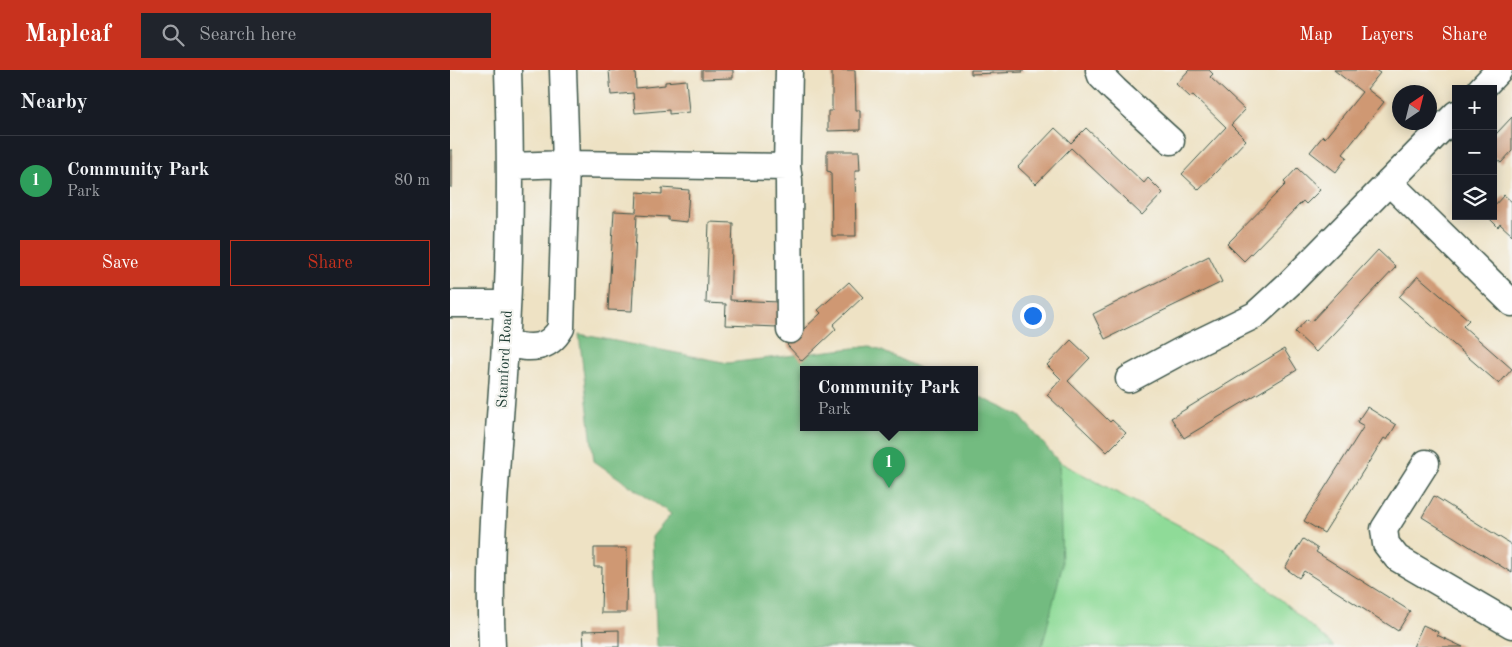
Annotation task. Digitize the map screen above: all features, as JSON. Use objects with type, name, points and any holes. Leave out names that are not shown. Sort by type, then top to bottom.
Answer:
[{"type":"street","name":"Stamford Road","points":[[492,647],[492,537],[505,344],[511,166],[508,70]]},
{"type":"street","points":[[505,344],[529,348],[541,346],[556,337],[561,328],[566,164],[563,70]]},
{"type":"street","points":[[789,70],[787,167],[789,180],[790,330]]},
{"type":"street","points":[[1099,70],[1115,90],[1171,141]]},
{"type":"street","points":[[1129,379],[1255,315],[1290,283],[1452,118]]},
{"type":"street","points":[[511,166],[566,164],[787,167]]},
{"type":"street","points":[[1389,182],[1512,303]]},
{"type":"street","points":[[450,304],[507,304]]},
{"type":"street","points":[[1426,463],[1384,529],[1386,544],[1397,558],[1512,625]]},
{"type":"green space","points":[[579,334],[728,363],[871,346],[914,366],[800,366],[800,431],[978,431],[978,396],[1020,416],[1059,462],[1062,566],[1042,647],[657,647],[652,537],[671,514],[594,461]]},
{"type":"green space","points":[[800,370],[800,431],[978,431],[978,419],[1224,549],[1334,647],[682,647],[661,388]]},
{"type":"building","points":[[609,70],[635,70],[636,88],[665,85],[665,82],[686,80],[689,112],[669,114],[669,110],[635,113],[633,93],[611,95]]},
{"type":"building","points":[[702,70],[733,70],[733,78],[702,79]]},
{"type":"building","points":[[832,70],[855,70],[856,110],[860,110],[860,130],[828,131],[828,111],[832,111]]},
{"type":"building","points":[[971,70],[1023,70],[1023,72],[971,74]]},
{"type":"building","points":[[1189,70],[1209,70],[1213,74],[1210,77],[1245,110],[1231,125],[1246,140],[1199,190],[1182,174],[1226,127],[1193,95],[1190,97],[1176,84]]},
{"type":"building","points":[[1334,70],[1375,70],[1380,73],[1367,89],[1384,102],[1343,154],[1347,157],[1336,172],[1310,152],[1323,136],[1325,138],[1362,92]]},
{"type":"building","points":[[1512,117],[1512,151],[1501,163],[1497,160],[1497,133]]},
{"type":"building","points":[[1055,128],[1071,143],[1086,128],[1144,183],[1148,178],[1163,193],[1142,215],[1071,148],[1036,184],[1018,167]]},
{"type":"building","points":[[450,150],[452,150],[452,187],[450,187]]},
{"type":"building","points":[[827,151],[859,151],[860,170],[855,170],[856,236],[832,236],[831,172],[827,171]]},
{"type":"building","points":[[1297,168],[1320,190],[1306,204],[1303,201],[1244,261],[1227,244],[1286,184],[1284,182]]},
{"type":"building","points":[[662,188],[689,190],[687,222],[668,220],[668,217],[637,215],[632,311],[608,310],[614,211],[636,212],[637,192],[662,194]]},
{"type":"building","points":[[1504,195],[1512,202],[1512,235],[1500,224],[1498,227],[1491,220],[1497,220],[1497,203]]},
{"type":"building","points":[[709,222],[733,223],[730,300],[779,302],[778,327],[725,325],[726,304],[706,303]]},
{"type":"building","points":[[1378,250],[1396,267],[1316,352],[1295,332],[1307,319],[1311,322]]},
{"type":"building","points":[[1209,256],[1222,282],[1105,339],[1093,314]]},
{"type":"building","points":[[1418,276],[1469,320],[1463,326],[1512,369],[1499,384],[1399,297]]},
{"type":"building","points":[[849,282],[863,297],[833,325],[836,329],[802,361],[787,345],[821,313],[818,310]]},
{"type":"building","points":[[1071,340],[1090,358],[1068,381],[1110,422],[1112,420],[1126,433],[1107,452],[1047,395],[1061,379],[1047,365]]},
{"type":"building","points":[[1284,349],[1297,370],[1184,438],[1171,418]]},
{"type":"building","points":[[1367,407],[1396,425],[1387,440],[1384,438],[1324,533],[1304,521],[1364,426],[1357,422]]},
{"type":"building","points":[[1434,496],[1512,545],[1512,573],[1422,517]]},
{"type":"building","points":[[1303,539],[1318,549],[1316,552],[1410,611],[1398,631],[1304,571],[1299,578],[1285,568]]},
{"type":"building","points":[[594,548],[627,548],[626,613],[601,613],[602,567],[594,567]]},
{"type":"building","points":[[1423,625],[1438,632],[1437,635],[1463,647],[1413,647]]},
{"type":"building","points":[[619,630],[619,647],[584,647],[583,631]]},
{"type":"place","name":"Community Park","points":[[889,488]]}]
